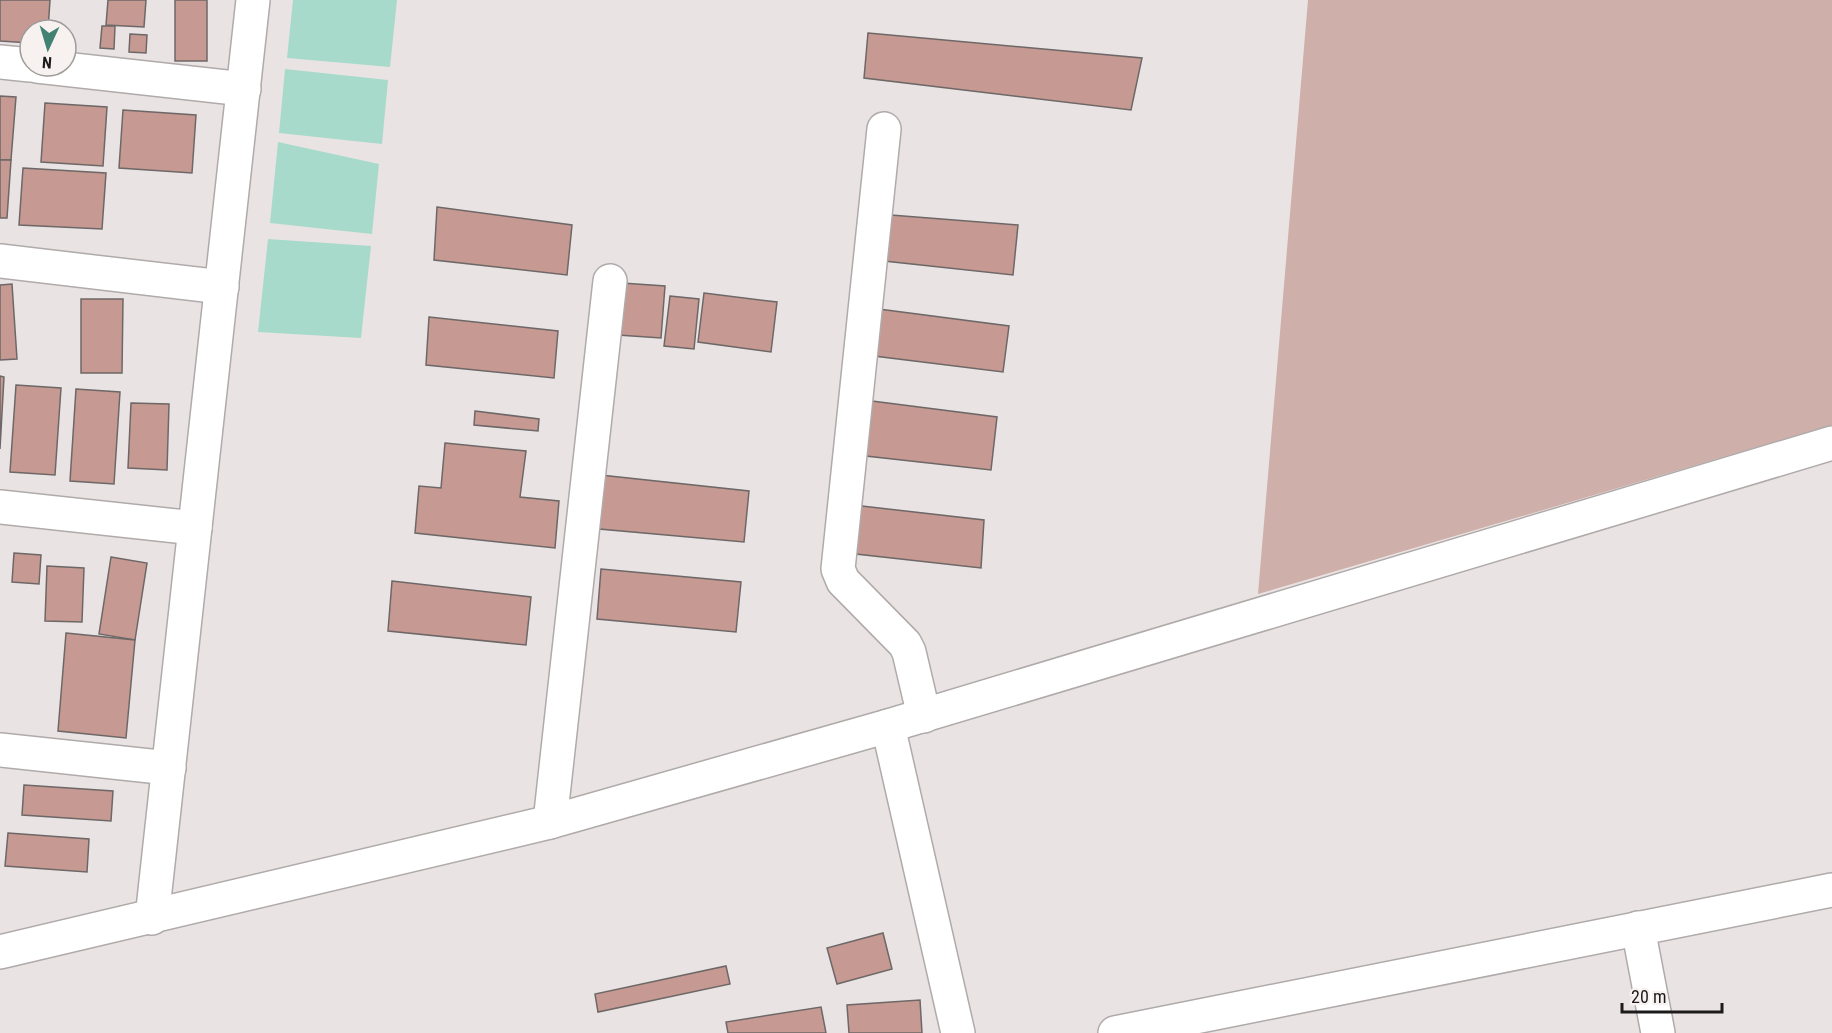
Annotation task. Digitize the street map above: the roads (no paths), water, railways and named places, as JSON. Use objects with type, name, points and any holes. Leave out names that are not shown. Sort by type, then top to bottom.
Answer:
[{"type":"street","points":[[152,918],[253,0]]},
{"type":"street","points":[[0,62],[18,64]]},
{"type":"street","points":[[78,71],[244,89]]},
{"type":"street","points":[[884,129],[838,569],[843,582],[905,644],[909,652],[924,716]]},
{"type":"street","points":[[0,261],[222,287]]},
{"type":"street","points":[[550,822],[610,281]]},
{"type":"street","points":[[0,952],[152,918],[550,822],[924,716],[1832,443]]},
{"type":"street","points":[[0,507],[195,528]]},
{"type":"street","points":[[888,726],[958,1033]]},
{"type":"street","points":[[0,750],[169,768]]},
{"type":"street","points":[[1115,1033],[1832,890]]},
{"type":"street","points":[[1638,928],[1658,1033]]}]
